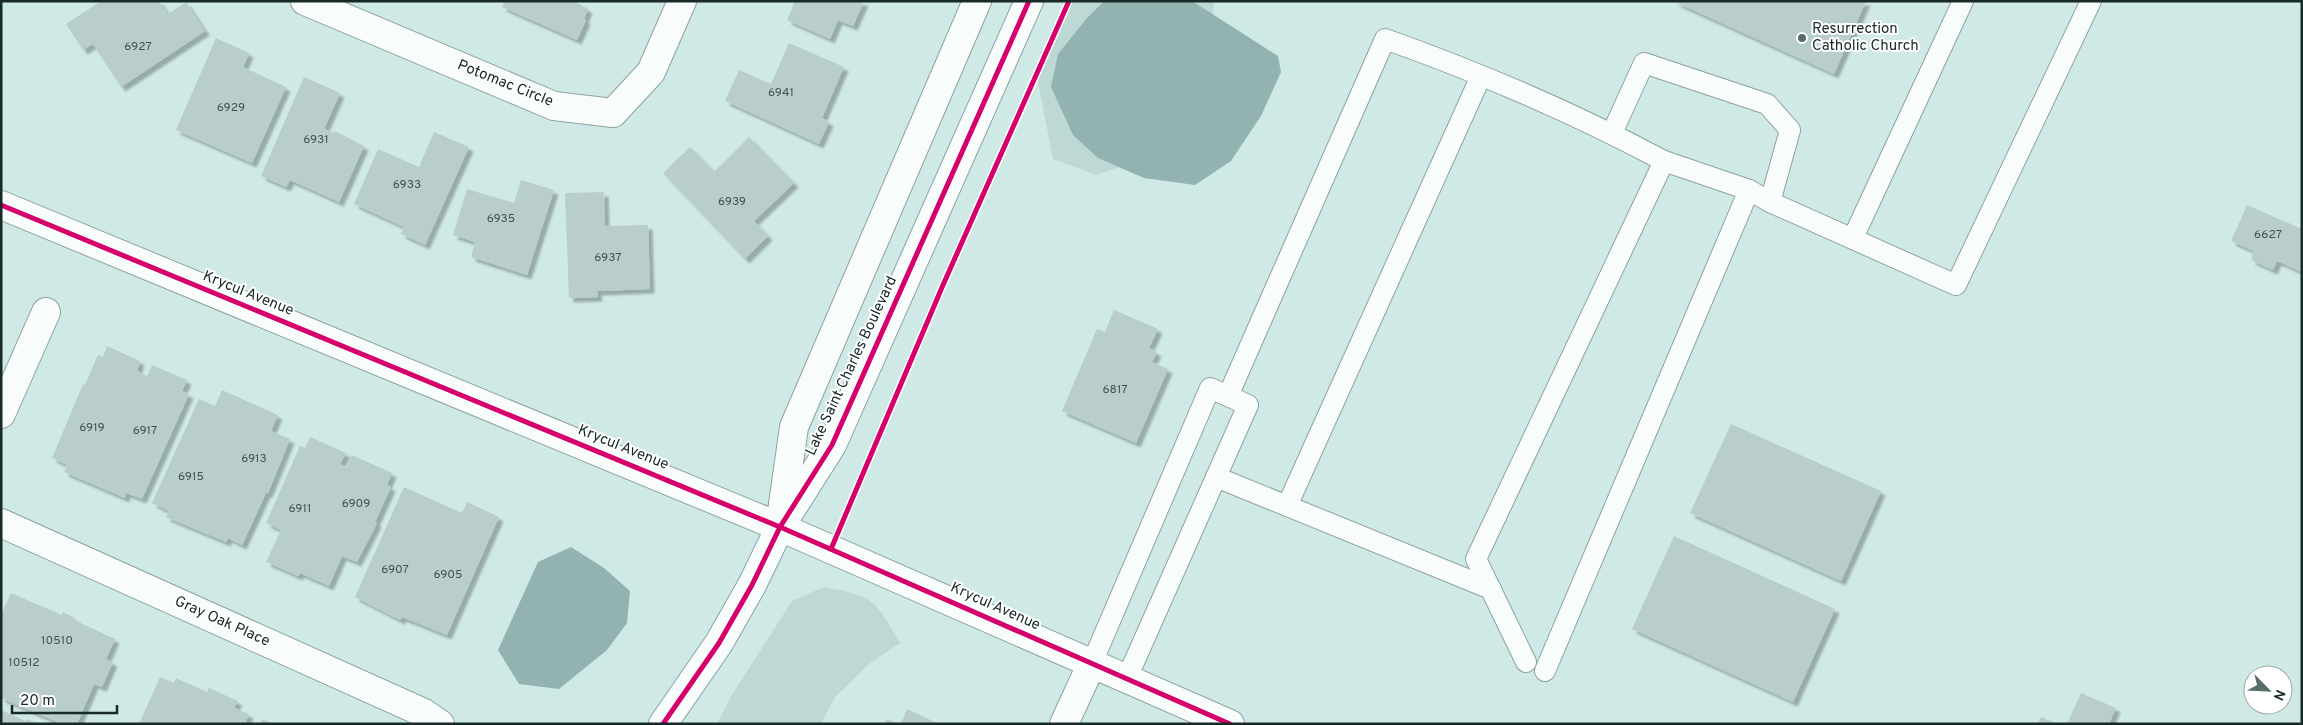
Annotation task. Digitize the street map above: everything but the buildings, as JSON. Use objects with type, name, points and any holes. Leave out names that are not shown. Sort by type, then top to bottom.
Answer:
[{"type":"street","name":"Potomac Circle","points":[[305,1],[554,106],[613,113],[651,72],[682,1]]},
{"type":"street","name":"Lake Saint Charles Boulevard","points":[[780,527],[794,427],[977,1]]},
{"type":"street","name":"Lake Saint Charles Boulevard","points":[[663,724],[719,642],[752,584],[780,527],[832,445],[1029,1]]},
{"type":"street","name":"Krycul Avenue","points":[[1,205],[780,527],[1230,724]]},
{"type":"street","points":[[1,414],[46,312]]},
{"type":"street","name":"Gray Oak Place","points":[[1,524],[424,713],[440,724]]},
{"type":"street","points":[[1064,724],[1092,663]]},
{"type":"lane","points":[[1854,238],[1963,1]]},
{"type":"lane","points":[[1092,663],[1384,40],[1481,76],[1612,133],[1664,161],[1749,190],[1770,202],[1956,284],[2091,1]]},
{"type":"lane","points":[[1612,133],[1644,63],[1767,104],[1790,130],[1770,202]]},
{"type":"lane","points":[[1287,506],[1481,76]]},
{"type":"lane","points":[[1526,662],[1476,559],[1664,161]]},
{"type":"lane","points":[[1545,671],[1749,190]]},
{"type":"lane","points":[[1127,678],[1248,405],[1219,392]]},
{"type":"lane","points":[[1216,477],[1491,589]]},
{"type":"shaded area","points":[[1071,1],[1104,1],[1087,18],[1098,158],[1119,167],[1096,175],[1053,159],[1037,77]]},
{"type":"shaded area","points":[[1104,1],[1192,1],[1278,56],[1281,72],[1261,116],[1231,161],[1195,185],[1144,178],[1098,158],[1073,135],[1051,87],[1058,54],[1087,18]]},
{"type":"shaded area","points":[[1192,1],[1214,1],[1213,15]]},
{"type":"shaded area","points":[[571,547],[604,568],[630,591],[627,623],[607,650],[559,689],[519,684],[498,650],[538,562]]},
{"type":"shaded area","points":[[824,587],[853,593],[871,602],[885,617],[900,643],[869,664],[835,697],[821,724],[717,724],[733,693],[792,601]]},
{"type":"cycle path","points":[[663,724],[719,643],[752,585],[780,527],[832,445],[1029,1]]},
{"type":"cycle path","points":[[831,549],[943,285],[1069,1]]},
{"type":"cycle path","points":[[1,205],[780,527],[1230,724]]},
{"type":"place","name":"Resurrection Catholic Church","points":[[1802,38]]}]
